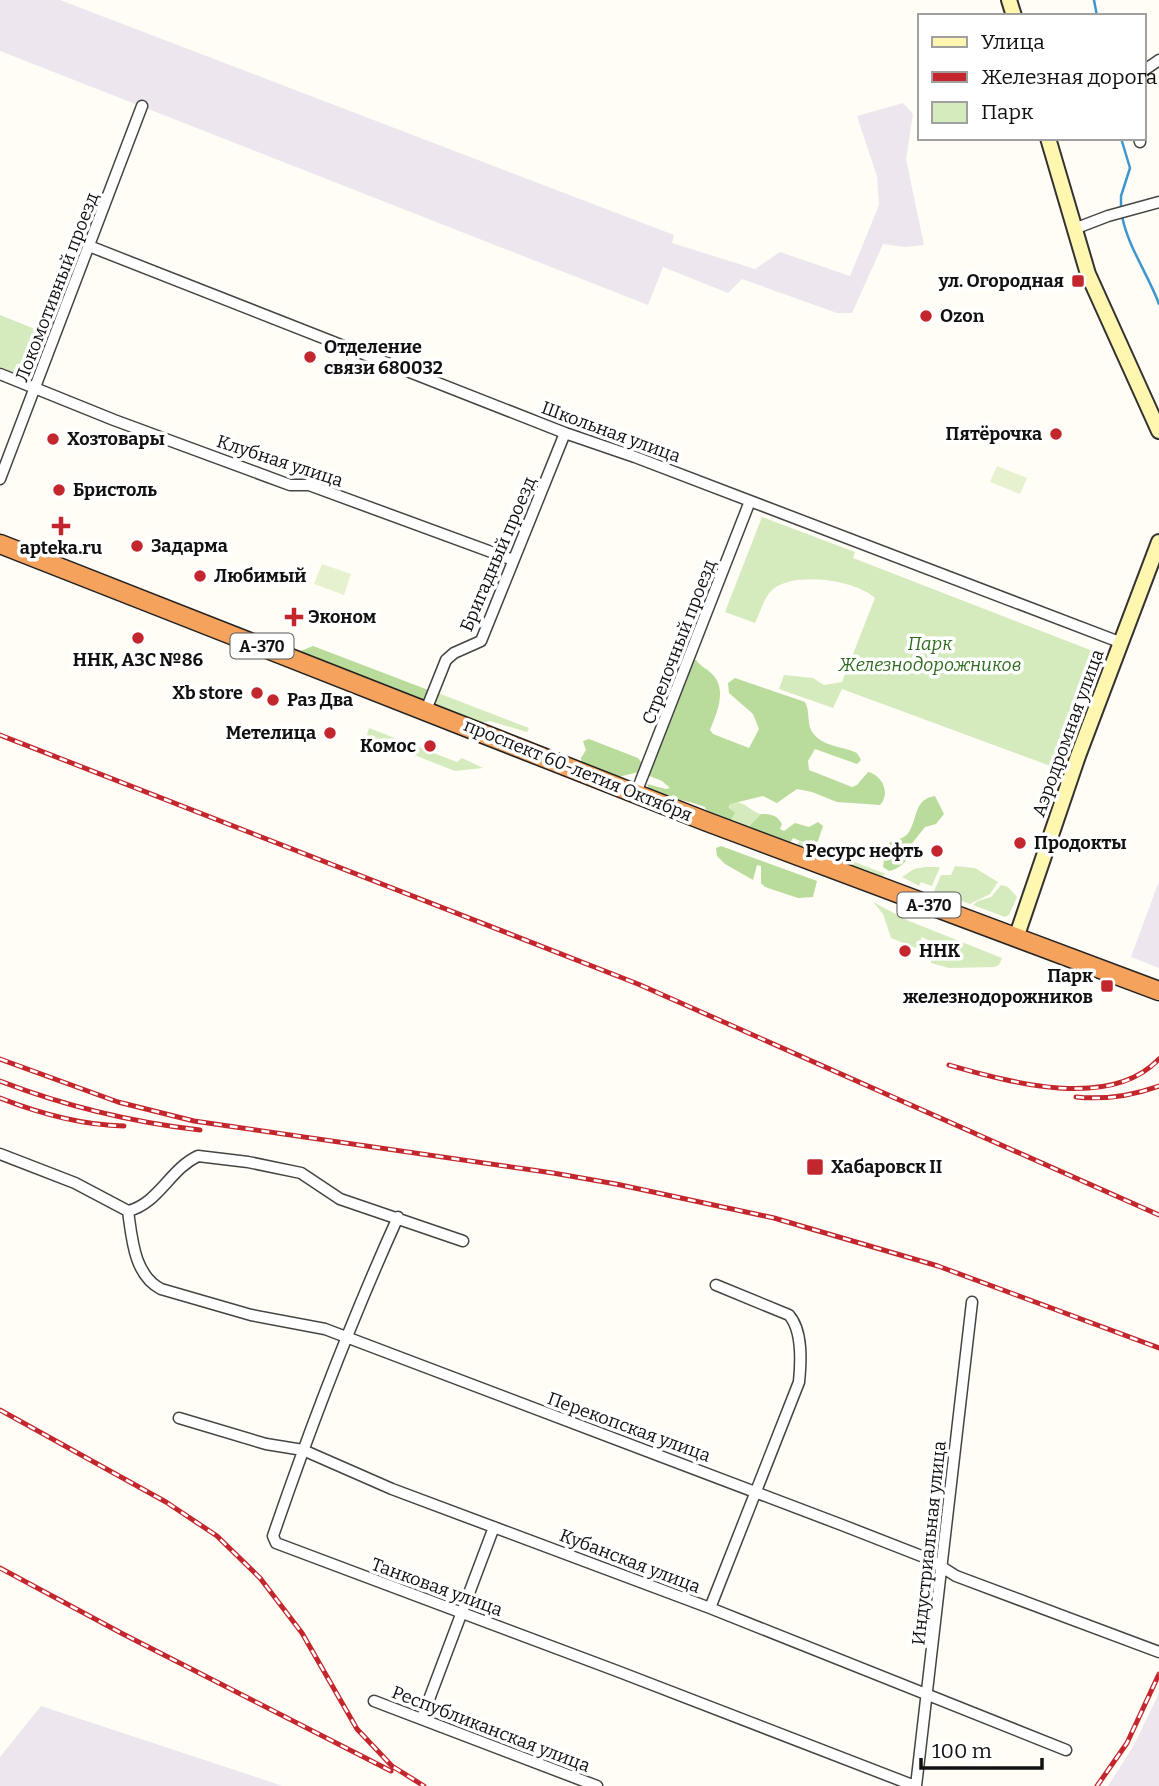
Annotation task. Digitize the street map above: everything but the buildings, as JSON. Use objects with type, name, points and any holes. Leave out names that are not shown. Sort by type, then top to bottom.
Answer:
[{"type":"highway","name":"проспект 60-летия Октября","points":[[0,544],[636,793],[1159,991]]},
{"type":"street","name":"Локомотивный проезд","points":[[0,479],[142,106]]},
{"type":"street","points":[[1049,140],[1088,274],[1159,431]]},
{"type":"street","points":[[1074,229],[1159,202]]},
{"type":"street","name":"Школьная улица","points":[[89,246],[565,433],[1122,643]]},
{"type":"street","name":"Клубная улица","points":[[0,374],[114,420],[290,485],[309,485],[513,560]]},
{"type":"street","name":"Бригадный проезд","points":[[426,710],[446,660],[454,653],[481,641],[565,433]]},
{"type":"street","name":"Стрелочный проезд","points":[[636,793],[750,501]]},
{"type":"street","name":"Аэродромная улица","points":[[1016,938],[1078,756],[1159,542]]},
{"type":"street","points":[[0,1154],[75,1182],[128,1211],[148,1202],[174,1173],[191,1159],[204,1155],[291,1170],[314,1181],[340,1199],[463,1241]]},
{"type":"street","name":"Перекопская улица","points":[[128,1211],[139,1266],[153,1285],[251,1315],[325,1329],[757,1491],[929,1559],[943,1569],[1159,1652]]},
{"type":"street","name":"Танковая улица","points":[[398,1217],[346,1337],[303,1450],[273,1536],[276,1543],[916,1786]]},
{"type":"street","points":[[710,1608],[799,1382],[798,1339],[793,1320],[783,1311],[716,1285]]},
{"type":"street","name":"Индустриальная улица","points":[[916,1786],[972,1302]]},
{"type":"street","name":"Кубанская улица","points":[[179,1418],[266,1444],[303,1450],[392,1489],[710,1608],[1066,1750]]},
{"type":"street","points":[[422,1718],[494,1527]]},
{"type":"street","name":"Республиканская улица","points":[[374,1701],[597,1786]]},
{"type":"shaded area","points":[[0,0],[60,0],[674,235],[672,243],[755,269],[780,252],[850,276],[879,205],[877,176],[857,116],[903,103],[913,114],[906,159],[924,245],[905,247],[883,244],[852,313],[837,313],[742,279],[728,293],[663,267],[648,305],[0,51]]},
{"type":"shaded area","points":[[1159,881],[1159,968],[1131,957]]},
{"type":"shaded area","points":[[1159,1693],[1159,1786],[1108,1786],[1134,1745]]},
{"type":"shaded area","points":[[41,1706],[283,1786],[0,1786],[0,1757]]},
{"type":"green space","points":[[0,315],[45,333],[28,378],[0,367]]},
{"type":"green space","points":[[997,466],[1027,478],[1020,494],[990,482]]},
{"type":"green space","name":"Парк Железнодорожников","points":[[762,517],[855,552],[853,558],[1098,653],[1056,768],[842,689],[833,708],[779,689],[784,675],[813,678],[824,685],[842,682],[875,598],[854,586],[840,582],[796,580],[783,583],[770,592],[755,623],[725,612]]},
{"type":"green space","points":[[322,564],[351,574],[344,595],[314,584]]},
{"type":"green space","points":[[313,646],[431,691],[424,700],[347,674],[331,663],[298,652]]},
{"type":"green space","points":[[693,660],[711,673],[719,688],[719,702],[710,730],[713,734],[749,748],[759,729],[753,714],[729,693],[728,683],[735,678],[805,702],[810,727],[815,736],[826,743],[857,753],[861,760],[857,764],[815,749],[808,761],[809,770],[852,787],[868,772],[873,774],[881,781],[885,790],[880,805],[837,802],[797,789],[777,803],[763,796],[730,804],[729,808],[735,813],[730,821],[707,812],[705,807],[650,791],[647,784],[670,788],[662,781],[647,775]]},
{"type":"green space","points":[[438,693],[529,728],[527,732],[490,721],[478,724],[435,707]]},
{"type":"green space","points":[[369,728],[457,762],[462,758],[483,768],[455,771],[376,740],[367,735]]},
{"type":"green space","points":[[589,739],[638,758],[642,763],[639,772],[618,777],[582,764],[581,758],[586,750],[583,741]]},
{"type":"green space","points":[[935,796],[944,814],[936,824],[925,827],[910,846],[916,851],[904,863],[889,871],[883,867],[885,853],[891,852],[889,843],[907,834],[920,805]]},
{"type":"green space","points":[[734,802],[761,814],[750,825],[751,829],[730,821],[730,804]]},
{"type":"green space","points":[[761,814],[776,817],[782,824],[780,829],[784,831],[795,823],[809,827],[818,822],[823,826],[818,841],[813,846],[793,838],[790,843],[751,829],[750,825]]},
{"type":"green space","points":[[799,841],[886,874],[880,877],[797,846]]},
{"type":"green space","points":[[721,846],[817,881],[813,897],[798,898],[765,887],[761,883],[761,866],[757,865],[753,880],[725,864],[717,856],[716,848]]},
{"type":"green space","points":[[955,866],[975,868],[998,882],[990,894],[970,904],[934,891],[941,875],[951,875]]},
{"type":"green space","points":[[940,867],[932,886],[921,882],[919,886],[902,877],[914,869]]},
{"type":"green space","points":[[1001,885],[1008,887],[1017,897],[1009,915],[1005,917],[973,905],[991,897]]},
{"type":"green space","points":[[873,902],[909,921],[1002,958],[999,965],[949,968],[931,963],[931,955],[918,950],[922,943],[930,946],[932,942],[922,937],[916,948],[891,938],[883,914]]},
{"type":"waterway","points":[[1094,0],[1097,14]]},
{"type":"waterway","points":[[1121,209],[1121,196],[1130,168],[1122,140]]},
{"type":"waterway","points":[[1122,216],[1129,239],[1159,304]]},
{"type":"railway","points":[[0,735],[638,984],[1159,1215]]},
{"type":"railway","points":[[0,1059],[118,1102],[194,1121],[553,1173],[774,1218],[938,1266],[1159,1348]]},
{"type":"railway","points":[[949,1065],[1029,1084],[1087,1088],[1114,1084],[1138,1075],[1159,1059]]},
{"type":"railway","points":[[0,1081],[98,1112],[200,1130]]},
{"type":"railway","points":[[1076,1097],[1118,1096],[1159,1086]]},
{"type":"railway","points":[[0,1098],[61,1118],[124,1126]]},
{"type":"railway","points":[[0,1410],[166,1502],[217,1536],[260,1578],[302,1633],[357,1729],[392,1766],[424,1786]]},
{"type":"railway","points":[[0,1568],[391,1771]]},
{"type":"railway","points":[[1097,1786],[1127,1743],[1159,1674]]},
{"type":"place","name":"ул. Огородная","points":[[1078,281]]},
{"type":"place","name":"Ozon","points":[[926,316]]},
{"type":"place","name":"Отделение связи 680032","points":[[310,357]]},
{"type":"place","name":"Пятёрочка","points":[[1056,434]]},
{"type":"place","name":"Хозтовары","points":[[53,439]]},
{"type":"place","name":"Бристоль","points":[[59,490]]},
{"type":"place","name":"apteka.ru","points":[[61,526]]},
{"type":"place","name":"Задарма","points":[[137,546]]},
{"type":"place","name":"Любимый","points":[[200,576]]},
{"type":"place","name":"Эконом","points":[[294,617]]},
{"type":"place","name":"ННК, АЗС №86","points":[[138,638]]},
{"type":"place","name":"Xb store","points":[[257,693]]},
{"type":"place","name":"Раз Два","points":[[273,700]]},
{"type":"place","name":"Метелица","points":[[330,733]]},
{"type":"place","name":"Комос","points":[[430,746]]},
{"type":"place","name":"Продокты","points":[[1020,843]]},
{"type":"place","name":"Ресурс нефть","points":[[937,851]]},
{"type":"place","name":"ННК","points":[[905,951]]},
{"type":"place","name":"Парк железнодорожников","points":[[1107,986]]},
{"type":"place","name":"Хабаровск II","points":[[815,1167]]}]
